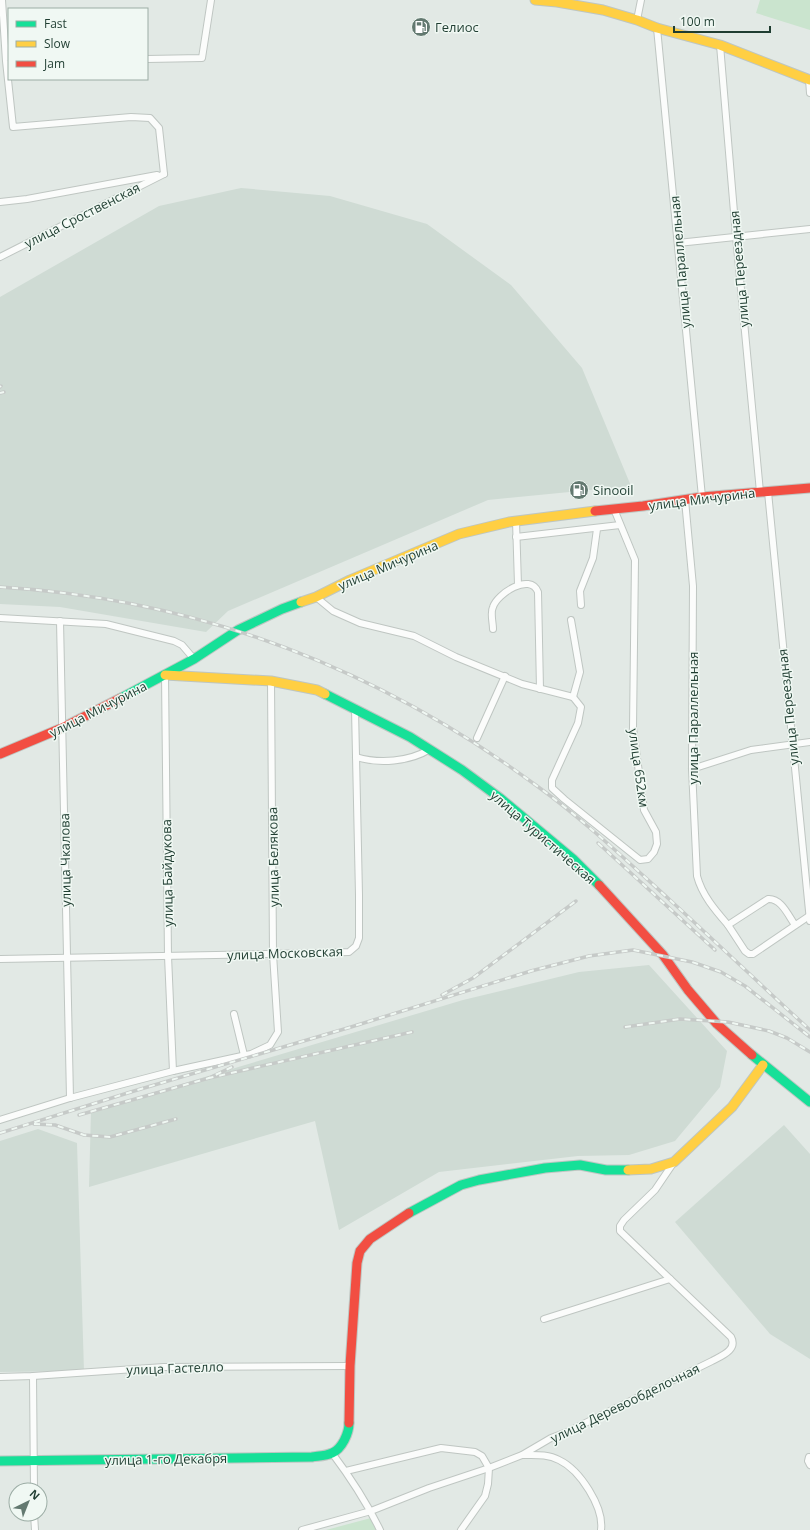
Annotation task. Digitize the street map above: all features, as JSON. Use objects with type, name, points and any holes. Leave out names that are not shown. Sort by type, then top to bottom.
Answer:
[{"type":"main road","points":[[535,0],[557,2],[603,10],[720,46],[809,80]]},
{"type":"main road","name":"улица Мичурина","points":[[0,754],[62,728],[165,675],[194,659],[238,630],[282,609],[316,597],[350,580],[452,537],[516,521],[702,497],[810,488]]},
{"type":"main road","name":"улица Туристическая","points":[[165,675],[211,679],[271,681],[317,690],[410,736],[462,770],[500,798],[573,859],[608,893],[664,955],[688,990],[717,1024],[763,1065],[810,1102]]},
{"type":"main road","points":[[332,1453],[341,1446],[349,1428],[350,1366],[357,1263],[360,1251],[370,1239],[405,1215],[461,1185],[479,1180],[545,1168],[566,1166],[580,1165],[606,1170],[633,1170],[651,1169],[674,1162],[732,1107],[763,1065]]},
{"type":"main road","name":"улица 1-го Декабря","points":[[0,1461],[312,1457],[332,1453]]},
{"type":"street","points":[[0,202],[27,199],[164,174],[159,128],[150,118],[130,117],[13,127],[5,61],[2,0]]},
{"type":"street","points":[[148,59],[202,58],[211,0]]},
{"type":"street","points":[[637,20],[641,0]]},
{"type":"street","name":"улица Параллельная","points":[[658,28],[702,497]]},
{"type":"street","name":"улица Переездная","points":[[720,46],[736,236],[792,744],[809,919]]},
{"type":"street","points":[[809,80],[810,92]]},
{"type":"street","name":"улица Сроственская","points":[[0,257],[164,174]]},
{"type":"street","points":[[678,243],[810,229]]},
{"type":"street","name":"улица Параллельная","points":[[685,500],[693,586],[692,769],[697,876],[700,887],[708,900],[728,925],[745,951],[749,954],[753,954],[795,925]]},
{"type":"street","name":"улица 652км","points":[[573,696],[581,707],[578,723],[552,780],[552,788],[640,860],[648,859],[654,852],[657,844],[656,832],[644,810],[632,728],[635,560],[614,509]]},
{"type":"street","points":[[516,521],[518,585]]},
{"type":"street","points":[[516,537],[620,526]]},
{"type":"street","points":[[581,605],[580,591],[593,558],[597,529]]},
{"type":"street","points":[[493,629],[492,608],[496,600],[514,586],[530,584],[536,588],[538,592],[540,689]]},
{"type":"street","points":[[316,597],[333,612],[360,623],[414,636],[456,657],[505,676],[540,689],[573,696],[580,672],[571,620]]},
{"type":"street","points":[[0,618],[106,624],[174,641],[182,646],[194,659]]},
{"type":"street","name":"улица Чкалова","points":[[60,621],[70,1098]]},
{"type":"street","name":"улица Байдукова","points":[[165,675],[168,956],[173,1071]]},
{"type":"street","points":[[477,738],[505,676]]},
{"type":"street","name":"улица Белякова","points":[[244,1055],[270,1045],[278,1032],[274,954],[271,681]]},
{"type":"street","name":"улица Московская","points":[[0,959],[348,952],[356,946],[359,938],[355,709]]},
{"type":"street","points":[[692,769],[751,750],[810,742]]},
{"type":"street","points":[[356,757],[373,762],[407,758],[420,755],[430,749]]},
{"type":"street","points":[[728,925],[768,899],[779,902],[795,925],[809,919]]},
{"type":"street","points":[[0,1120],[70,1098],[173,1071],[244,1055],[234,1014]]},
{"type":"street","points":[[544,1319],[670,1279],[620,1231],[620,1226],[624,1220],[655,1190],[674,1162]]},
{"type":"street","name":"улица Деревообделочная","points":[[302,1530],[371,1511],[429,1488],[489,1468],[522,1455],[551,1438],[567,1432],[727,1353],[733,1346],[731,1337],[670,1279]]},
{"type":"street","name":"улица Гастелло","points":[[0,1377],[164,1367],[350,1366]]},
{"type":"street","points":[[33,1376],[34,1482]]},
{"type":"street","points":[[346,1471],[425,1450],[441,1448],[475,1452],[482,1456],[489,1468],[488,1484],[485,1496],[461,1530]]},
{"type":"street","points":[[332,1453],[346,1471],[371,1511],[380,1530]]},
{"type":"street","points":[[522,1455],[550,1456],[570,1467],[585,1486],[597,1507],[601,1530]]},
{"type":"street","points":[[809,1457],[810,1465]]},
{"type":"shaded area","points":[[241,188],[330,196],[427,224],[511,285],[582,368],[631,486],[488,500],[228,611],[206,632],[60,607],[0,604],[0,297],[159,206]]},
{"type":"shaded area","points":[[649,965],[727,1051],[720,1087],[675,1141],[629,1155],[578,1156],[439,1172],[339,1230],[315,1121],[89,1187],[91,1111],[463,1000],[579,972]]},
{"type":"shaded area","points":[[784,1125],[810,1154],[810,1359],[770,1334],[675,1222]]},
{"type":"shaded area","points":[[38,1129],[77,1143],[84,1371],[0,1372],[0,1141]]},
{"type":"green space","points":[[760,0],[810,0],[810,30],[756,13]]},
{"type":"green space","points":[[371,1518],[376,1530],[326,1530]]},
{"type":"railway","points":[[0,393],[4,392]]},
{"type":"railway","points":[[0,587],[73,594],[145,607],[215,624],[283,647],[349,674],[413,707],[476,744],[537,786],[572,813],[688,916],[810,1030]]},
{"type":"railway","points":[[598,843],[715,950]]},
{"type":"railway","points":[[442,995],[473,978],[576,901]]},
{"type":"railway","points":[[0,1133],[531,971],[589,956],[633,950],[692,962],[721,972],[745,986],[810,1037]]},
{"type":"railway","points":[[625,1027],[680,1019],[728,1022],[769,1031],[787,1038],[810,1052]]},
{"type":"railway","points":[[232,1067],[209,1078],[412,1032]]},
{"type":"railway","points":[[79,1115],[209,1078]]},
{"type":"railway","points":[[34,1124],[55,1125],[84,1135],[110,1137],[176,1119]]},
{"type":"traffic: fast","points":[[121,698],[194,659],[238,630],[282,609],[301,602]]},
{"type":"traffic: fast","points":[[325,694],[410,737],[462,770],[500,798],[573,859],[599,885]]},
{"type":"traffic: fast","points":[[752,1055],[810,1102]]},
{"type":"traffic: fast","points":[[409,1213],[461,1185],[479,1180],[545,1168],[580,1165],[606,1170],[628,1170]]},
{"type":"traffic: fast","points":[[0,1461],[312,1457],[330,1454],[336,1451],[346,1436],[349,1423]]},
{"type":"traffic: slow","points":[[535,0],[557,2],[603,10],[637,20],[657,28],[720,45],[810,80]]},
{"type":"traffic: slow","points":[[301,602],[316,597],[350,580],[459,534],[509,522],[595,511]]},
{"type":"traffic: slow","points":[[165,675],[271,681],[317,690],[325,694]]},
{"type":"traffic: slow","points":[[628,1170],[651,1169],[674,1162],[732,1107],[763,1065]]},
{"type":"traffic: jam","points":[[595,511],[643,506],[702,497],[810,488]]},
{"type":"traffic: jam","points":[[0,754],[62,728],[121,698]]},
{"type":"traffic: jam","points":[[599,885],[663,955],[688,990],[717,1024],[752,1055]]},
{"type":"traffic: jam","points":[[349,1423],[350,1366],[357,1263],[360,1251],[370,1239],[409,1213]]},
{"type":"place","name":"Гелиос","points":[[421,27]]},
{"type":"place","name":"Sinooil","points":[[579,490]]}]
